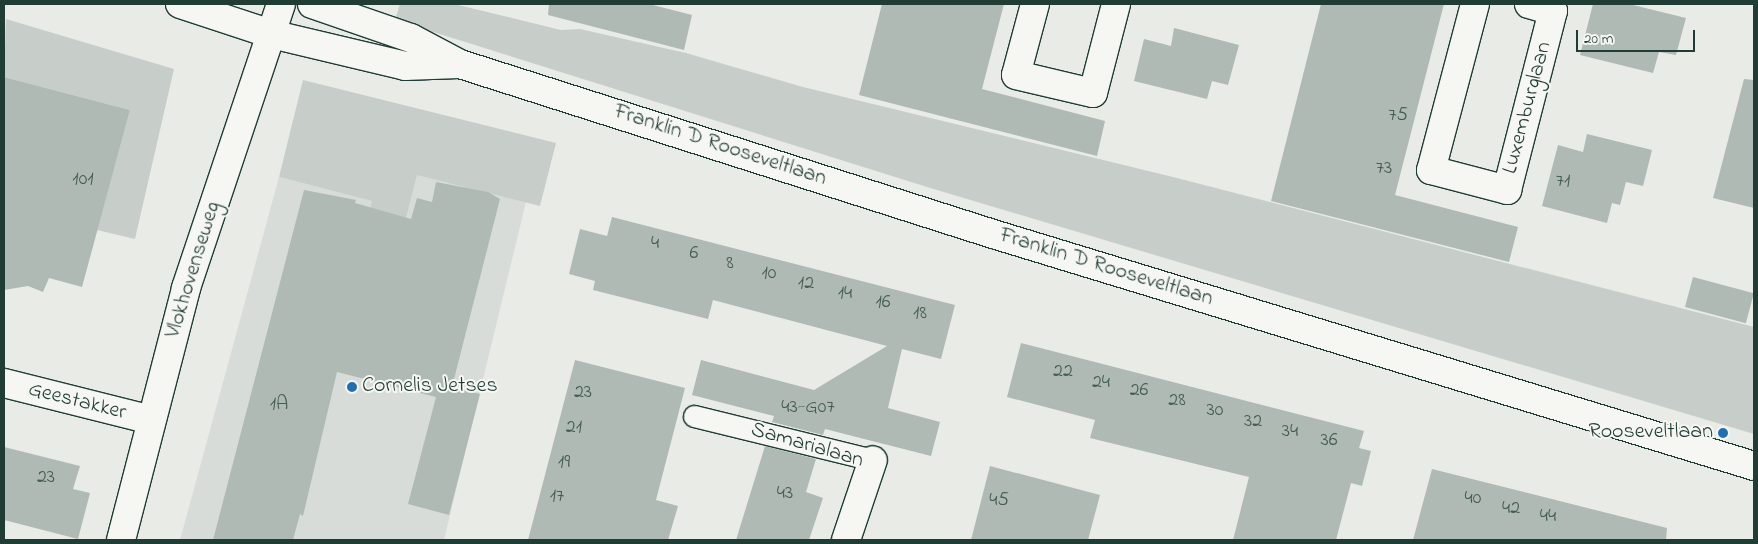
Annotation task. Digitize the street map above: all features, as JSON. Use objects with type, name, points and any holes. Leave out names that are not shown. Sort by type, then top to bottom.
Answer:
[{"type":"main road","name":"Franklin D Rooseveltlaan","points":[[180,4],[271,34],[405,66],[460,64]]},
{"type":"main road","name":"Vlokhovenseweg","points":[[121,540],[186,288],[280,4]]},
{"type":"main road","name":"Franklin D Rooseveltlaan","points":[[312,4],[411,38],[460,64],[993,234],[1754,466]]},
{"type":"main road","points":[[1035,4],[1016,76],[1093,93],[1116,4]]},
{"type":"main road","name":"Luxemburglaan","points":[[1475,4],[1431,170],[1507,190],[1553,11],[1529,4]]},
{"type":"main road","name":"Geestakker","points":[[4,383],[151,420]]},
{"type":"main road","name":"Samarialaan","points":[[846,540],[873,460]]},
{"type":"lane","name":"Samarialaan","points":[[694,416],[873,460]]},
{"type":"shaded area","points":[[400,4],[454,4],[561,30],[580,29],[686,53],[803,87],[1173,177],[1754,327],[1754,434],[927,187],[395,20]]},
{"type":"shaded area","points":[[6,19],[174,69],[135,239],[97,230],[130,110],[4,77]]},
{"type":"shaded area","points":[[303,80],[556,143],[540,206],[417,175],[402,234],[367,224],[372,201],[279,177]]},
{"type":"shaded area","name":"Cornelis Jetses","points":[[417,174],[526,202],[444,540],[180,540],[279,177],[373,201],[402,233]]},
{"type":"building","points":[[549,4],[649,4],[692,15],[684,50],[548,15]]},
{"type":"building","points":[[882,4],[1004,4],[982,89],[1105,121],[1097,156],[859,95]]},
{"type":"building","points":[[1321,4],[1444,4],[1395,195],[1518,227],[1509,262],[1271,201]]},
{"type":"building","points":[[1593,4],[1629,4],[1686,18],[1676,55],[1659,52],[1653,73],[1580,55]]},
{"type":"building","points":[[1174,28],[1239,45],[1228,85],[1212,81],[1207,99],[1134,81],[1144,39],[1171,46]]},
{"type":"building","points":[[4,77],[130,110],[82,287],[49,278],[43,292],[28,286],[4,290]]},
{"type":"building","points":[[1744,79],[1754,80],[1754,208],[1713,198]]},
{"type":"building","points":[[1587,134],[1652,150],[1643,186],[1626,182],[1620,205],[1612,203],[1607,223],[1542,206],[1558,145],[1583,152]]},
{"type":"building","name":"Cornelis Jetses","points":[[436,182],[488,192],[500,199],[452,387],[480,394],[449,515],[408,504],[436,397],[337,372],[303,516],[300,514],[293,540],[213,540],[304,190],[356,200],[355,203],[411,219],[417,198],[432,202]]},
{"type":"building","points":[[612,217],[955,305],[941,359],[902,349],[888,408],[940,422],[931,456],[825,429],[823,435],[772,422],[774,416],[692,395],[701,360],[814,390],[887,346],[713,300],[708,319],[593,290],[595,281],[569,274],[580,229],[607,236]]},
{"type":"building","points":[[1693,277],[1754,293],[1746,323],[1685,307]]},
{"type":"building","points":[[1021,343],[1364,431],[1359,448],[1371,451],[1362,486],[1351,483],[1336,540],[1233,540],[1249,477],[1090,438],[1095,420],[1007,397]]},
{"type":"building","points":[[575,360],[685,388],[656,500],[678,506],[668,540],[528,540]]},
{"type":"building","points":[[765,446],[816,459],[806,492],[823,498],[809,540],[736,540]]},
{"type":"building","points":[[4,447],[80,466],[73,489],[90,493],[78,539],[4,520]]},
{"type":"building","points":[[990,466],[1100,495],[1088,540],[971,540]]},
{"type":"building","points":[[1432,469],[1667,528],[1666,540],[1413,540]]},
{"type":"place","name":"Cornelis Jetses","points":[[352,387]]},
{"type":"place","name":"Rooseveltlaan","points":[[1723,433]]}]
